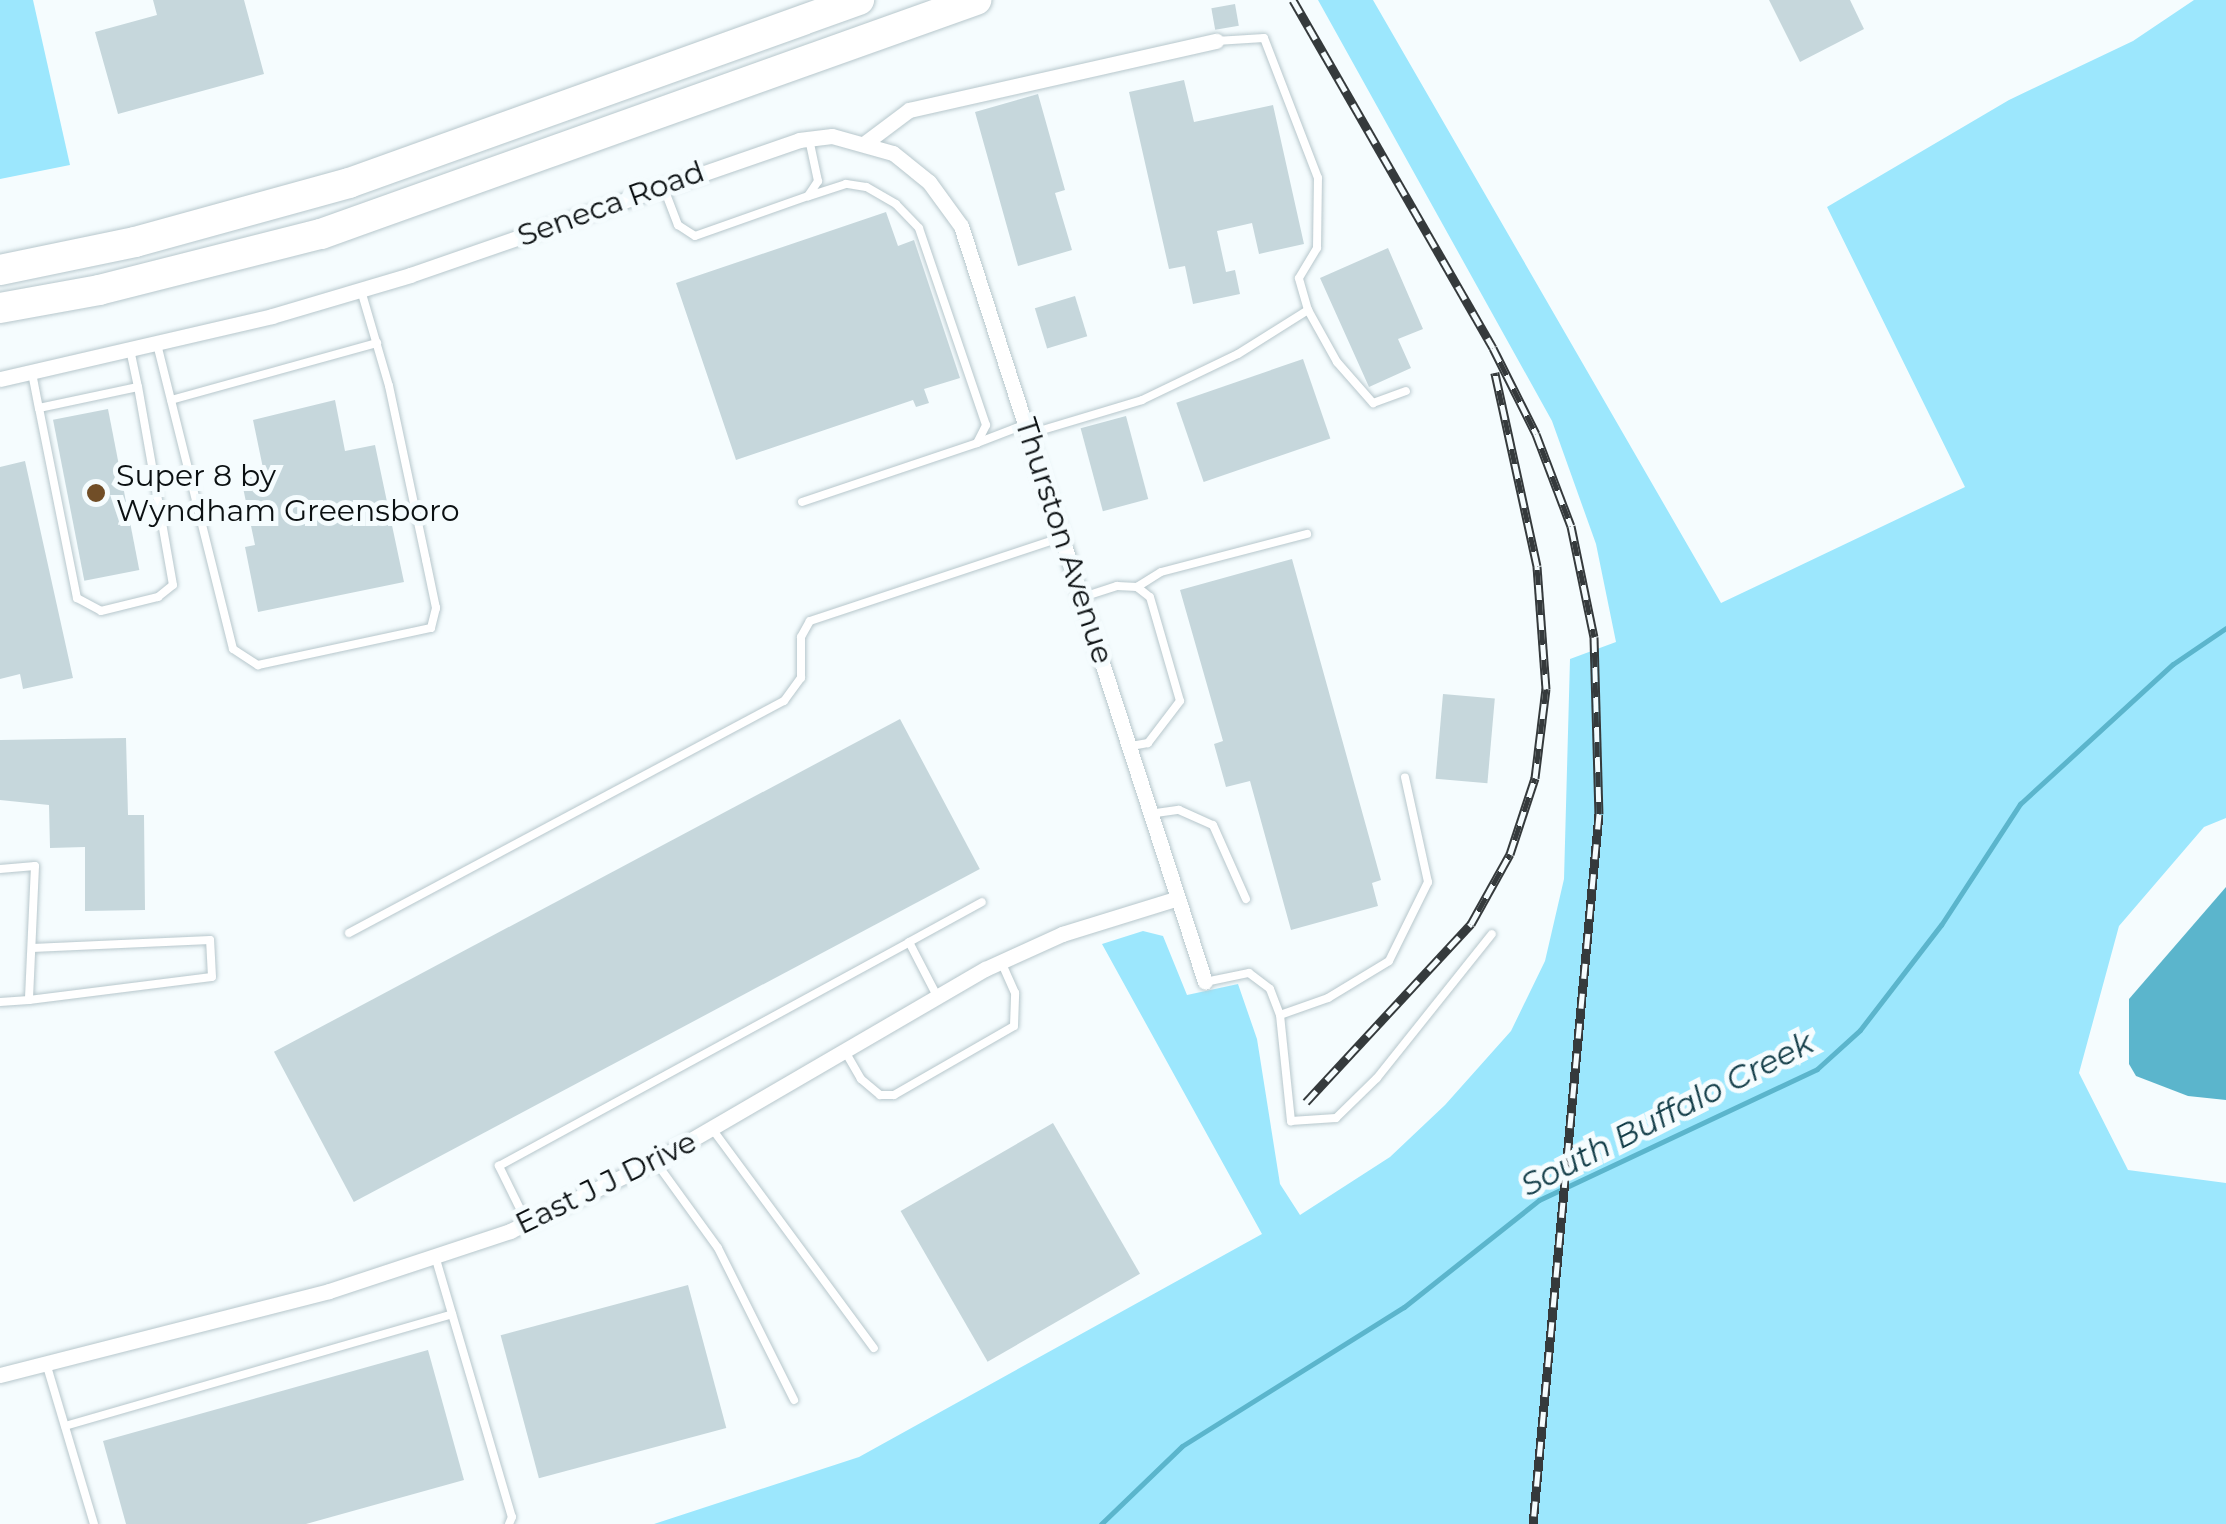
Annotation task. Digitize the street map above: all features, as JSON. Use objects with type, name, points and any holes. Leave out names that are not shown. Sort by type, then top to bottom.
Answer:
[{"type":"highway","points":[[0,270],[135,242],[349,182],[859,0]]},
{"type":"highway","points":[[0,308],[99,290],[322,234],[976,0]]},
{"type":"street","points":[[865,143],[909,110],[1216,41]]},
{"type":"street","name":"Seneca Road","points":[[0,379],[157,344],[361,290],[809,139],[832,136],[865,143]]},
{"type":"street","name":"Thurston Avenue","points":[[865,143],[893,153],[930,182],[962,226],[1083,598],[1175,899],[1205,982]]},
{"type":"street","name":"East J J Drive","points":[[0,1375],[329,1290],[527,1222],[656,1162],[1001,962],[1062,934],[1175,899]]},
{"type":"lane","points":[[1216,41],[1264,38],[1318,178],[1316,248],[1299,278],[1308,310],[1338,362],[1373,403],[1406,391]]},
{"type":"lane","points":[[808,196],[818,181],[809,139]]},
{"type":"lane","points":[[663,186],[678,226],[694,236],[846,184],[866,187],[896,204],[919,228],[986,425],[977,443]]},
{"type":"lane","points":[[157,344],[233,649],[258,665],[431,628],[436,608],[377,343],[361,290]]},
{"type":"lane","points":[[802,502],[977,443],[1142,400],[1238,354],[1308,310]]},
{"type":"lane","points":[[171,400],[377,343]]},
{"type":"lane","points":[[32,373],[77,598],[102,611],[158,598],[173,586],[130,350]]},
{"type":"lane","points":[[39,408],[138,388]]},
{"type":"lane","points":[[1137,588],[1161,572],[1307,534]]},
{"type":"lane","points":[[349,934],[598,795],[784,701],[801,678],[801,637],[810,622],[1063,537]]},
{"type":"lane","points":[[1083,598],[1116,586],[1137,588],[1150,598],[1180,702],[1148,742],[1129,747]]},
{"type":"lane","points":[[1280,1016],[1328,998],[1388,960],[1416,917],[1428,882],[1405,776]]},
{"type":"lane","points":[[1149,814],[1179,810],[1213,825],[1246,899]]},
{"type":"lane","points":[[0,869],[35,866],[30,1000]]},
{"type":"lane","points":[[527,1222],[499,1166],[982,902]]},
{"type":"lane","points":[[1205,982],[1249,973],[1270,989],[1280,1016],[1291,1121],[1336,1118],[1377,1078],[1492,934]]},
{"type":"lane","points":[[0,1002],[212,977],[210,940],[32,948]]},
{"type":"lane","points":[[909,942],[938,998]]},
{"type":"lane","points":[[846,1053],[861,1080],[880,1095],[894,1095],[1014,1026],[1014,993],[1001,962]]},
{"type":"lane","points":[[713,1130],[874,1348]]},
{"type":"lane","points":[[656,1162],[718,1248],[794,1400]]},
{"type":"lane","points":[[435,1256],[512,1517],[508,1524]]},
{"type":"lane","points":[[65,1426],[452,1314]]},
{"type":"lane","points":[[46,1363],[94,1524]]},
{"type":"shaded area","points":[[0,0],[33,0],[70,165],[0,179]]},
{"type":"shaded area","points":[[1318,0],[1373,0],[1721,603],[1965,487],[1827,207],[2009,100],[2133,41],[2194,0],[2226,0],[2226,818],[2204,827],[2119,926],[2079,1073],[2128,1170],[2226,1183],[2226,1524],[654,1524],[859,1457],[1262,1234],[1102,944],[1143,931],[1163,936],[1187,995],[1238,984],[1257,1039],[1280,1184],[1300,1215],[1390,1157],[1445,1105],[1511,1031],[1545,961],[1564,879],[1570,659],[1616,642],[1596,544],[1552,421]]},
{"type":"shaded area","points":[[2226,887],[2226,1100],[2188,1096],[2136,1076],[2129,1064],[2129,999]]},
{"type":"building","points":[[153,0],[244,0],[264,74],[118,114],[95,32],[157,15]]},
{"type":"building","points":[[1769,0],[1850,0],[1864,29],[1800,62]]},
{"type":"building","points":[[1235,4],[1239,26],[1215,30],[1211,8]]},
{"type":"building","points":[[1184,80],[1194,122],[1273,105],[1304,244],[1259,254],[1252,223],[1217,231],[1226,272],[1235,270],[1240,294],[1193,304],[1185,266],[1169,269],[1129,92]]},
{"type":"building","points":[[1038,94],[1065,190],[1055,193],[1072,250],[1018,266],[975,112]]},
{"type":"building","points":[[886,212],[898,246],[914,240],[960,378],[924,389],[929,403],[916,407],[913,400],[736,460],[676,283]]},
{"type":"building","points":[[1388,248],[1423,329],[1398,339],[1411,368],[1369,387],[1320,278]]},
{"type":"building","points":[[1075,296],[1087,336],[1047,348],[1035,308]]},
{"type":"building","points":[[1303,359],[1330,438],[1204,482],[1176,403]]},
{"type":"building","points":[[335,400],[345,451],[375,445],[404,582],[258,612],[245,547],[255,545],[241,478],[264,473],[253,420]]},
{"type":"building","name":"Super 8 by Wyndham Greensboro","points":[[108,409],[139,570],[84,581],[53,420]]},
{"type":"building","points":[[1126,416],[1148,499],[1103,511],[1081,428]]},
{"type":"building","points":[[25,461],[73,678],[23,689],[20,674],[0,679],[0,467]]},
{"type":"building","points":[[1292,559],[1381,880],[1372,883],[1378,906],[1291,930],[1250,781],[1226,787],[1214,744],[1223,741],[1180,590]]},
{"type":"building","points":[[1443,694],[1495,699],[1487,783],[1436,779]]},
{"type":"building","points":[[900,719],[980,869],[354,1202],[274,1052]]},
{"type":"building","points":[[126,738],[128,815],[144,815],[145,910],[85,911],[85,847],[50,848],[49,805],[0,800],[0,740]]},
{"type":"building","points":[[1053,1123],[1140,1274],[988,1362],[901,1211]]},
{"type":"building","points":[[688,1285],[726,1428],[539,1478],[501,1335]]},
{"type":"building","points":[[428,1350],[464,1480],[306,1524],[126,1524],[103,1441]]},
{"type":"waterway","name":"South Buffalo Creek","points":[[1101,1524],[1182,1446],[1404,1307],[1539,1200],[1817,1069],[1860,1030],[1941,925],[2020,804],[2173,664],[2226,628]]},
{"type":"railway","points":[[1293,0],[1493,348],[1536,434],[1571,526],[1594,637],[1599,814],[1533,1524]]},
{"type":"railway","points":[[1306,1102],[1471,924],[1510,854],[1535,778],[1546,689],[1537,566],[1495,373]]},
{"type":"place","name":"Super 8 by Wyndham Greensboro","points":[[96,493]]}]
